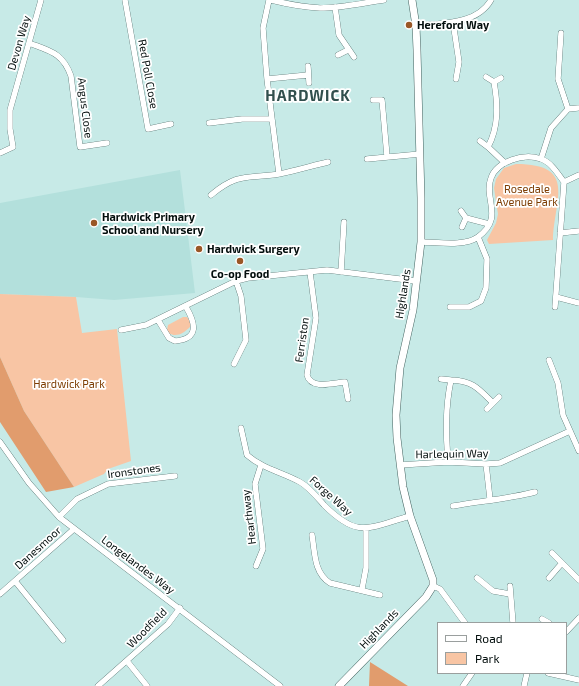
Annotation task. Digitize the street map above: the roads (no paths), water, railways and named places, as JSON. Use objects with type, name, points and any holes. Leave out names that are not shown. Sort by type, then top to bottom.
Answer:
[{"type":"street","name":"Devon Way","points":[[0,153],[13,147],[9,115],[41,0]]},
{"type":"street","name":"Red Poll Close","points":[[125,0],[148,129],[171,124]]},
{"type":"street","points":[[279,174],[267,79],[263,28],[270,0],[295,5],[335,7],[365,1],[384,0]]},
{"type":"street","name":"Highlands","points":[[339,686],[426,597],[433,586],[431,573],[410,516],[403,487],[396,438],[400,368],[413,310],[421,242],[416,26],[412,0]]},
{"type":"street","points":[[416,26],[453,22],[481,13],[487,8],[491,0]]},
{"type":"street","points":[[335,7],[339,35],[354,58]]},
{"type":"street","points":[[453,22],[459,62],[456,79]]},
{"type":"street","points":[[561,33],[558,79],[568,109]]},
{"type":"street","name":"Angus Close","points":[[29,43],[57,54],[68,66],[71,76],[80,147],[107,143]]},
{"type":"street","points":[[338,56],[348,50]]},
{"type":"street","points":[[308,66],[309,82]]},
{"type":"street","points":[[267,79],[308,75]]},
{"type":"street","points":[[486,77],[494,82]]},
{"type":"street","points":[[494,82],[501,78]]},
{"type":"street","points":[[488,147],[493,136],[497,117],[494,82]]},
{"type":"street","points":[[373,100],[382,100],[388,156]]},
{"type":"street","points":[[541,159],[551,128],[568,109],[578,108]]},
{"type":"street","points":[[208,123],[272,119]]},
{"type":"street","points":[[480,142],[488,147],[505,163]]},
{"type":"street","points":[[367,158],[420,154]]},
{"type":"street","points":[[421,242],[456,243],[478,238],[489,224],[493,214],[493,206],[489,196],[488,185],[491,176],[497,168],[505,163],[527,157],[541,159],[552,166],[564,182],[555,307]]},
{"type":"street","points":[[211,195],[232,180],[240,177],[279,174],[328,162]]},
{"type":"street","points":[[564,182],[579,175]]},
{"type":"street","points":[[461,211],[466,218],[489,224]]},
{"type":"street","points":[[462,227],[466,218]]},
{"type":"street","points":[[341,272],[344,222]]},
{"type":"street","points":[[560,233],[579,231]]},
{"type":"street","points":[[450,307],[469,307],[480,301],[486,288],[487,259],[478,238]]},
{"type":"street","points":[[121,330],[146,325],[186,307],[236,281],[248,278],[271,278],[310,272],[341,272],[416,281]]},
{"type":"street","name":"Ferriston","points":[[310,272],[316,318],[307,375],[308,379],[312,383],[319,385],[345,382],[348,399]]},
{"type":"street","points":[[234,364],[246,340],[241,296],[236,281]]},
{"type":"street","points":[[556,297],[579,303]]},
{"type":"street","points":[[158,320],[170,338],[175,341],[186,338],[192,334],[194,324],[186,307]]},
{"type":"street","points":[[549,360],[557,380],[563,415],[579,451]]},
{"type":"street","points":[[441,379],[464,380],[471,383],[493,403]]},
{"type":"street","points":[[448,462],[445,423],[447,398],[451,380]]},
{"type":"street","points":[[487,409],[499,397]]},
{"type":"street","name":"Forge Way","points":[[241,428],[248,456],[261,465],[304,484],[343,522],[358,529],[366,529]]},
{"type":"street","name":"Harlequin Way","points":[[400,466],[448,462],[486,464],[500,463],[570,431]]},
{"type":"street","name":"Longelandes Way","points":[[0,442],[29,484],[59,517],[180,608],[280,686]]},
{"type":"street","points":[[486,464],[490,499]]},
{"type":"street","name":"Hearthway","points":[[256,566],[263,549],[255,484],[261,465]]},
{"type":"street","name":"Ironstones","points":[[59,517],[77,499],[108,484],[175,476]]},
{"type":"street","points":[[453,506],[490,499],[505,500],[535,492]]},
{"type":"street","points":[[362,589],[366,568],[366,529],[410,516]]},
{"type":"street","name":"Danesmoor","points":[[0,594],[74,529]]},
{"type":"street","points":[[312,536],[319,573],[324,579],[330,583],[362,589],[380,595]]},
{"type":"street","points":[[552,553],[579,580]]},
{"type":"street","points":[[549,578],[562,563]]},
{"type":"street","points":[[573,574],[579,569]]},
{"type":"street","points":[[477,578],[493,591],[510,594]]},
{"type":"street","name":"Danesmoor","points":[[15,581],[63,640]]},
{"type":"street","points":[[433,586],[440,589],[464,622]]},
{"type":"street","points":[[510,586],[513,622]]},
{"type":"street","name":"Woodfield","points":[[98,686],[168,624],[180,608]]},
{"type":"street","points":[[567,631],[579,618]]},
{"type":"street","points":[[542,619],[547,622]]},
{"type":"street","name":"Woodfield","points":[[128,661],[147,686]]},
{"type":"street","points":[[463,686],[471,674]]},
{"type":"street","points":[[524,686],[527,674]]},
{"type":"street","points":[[556,674],[579,680]]},
{"type":"place","name":"Hereford Way","points":[[409,25]]},
{"type":"place","name":"Hardwick Primary School and Nursery","points":[[94,223]]},
{"type":"place","name":"Hardwick Surgery","points":[[199,249]]},
{"type":"place","name":"Co-op Food","points":[[240,261]]},
{"type":"district","name":"HARDWICK","points":[[308,96]]},
{"type":"park label","name":"Rosedale Avenue Park","points":[[527,195]]},
{"type":"park label","name":"Hardwick Park","points":[[69,384]]}]
